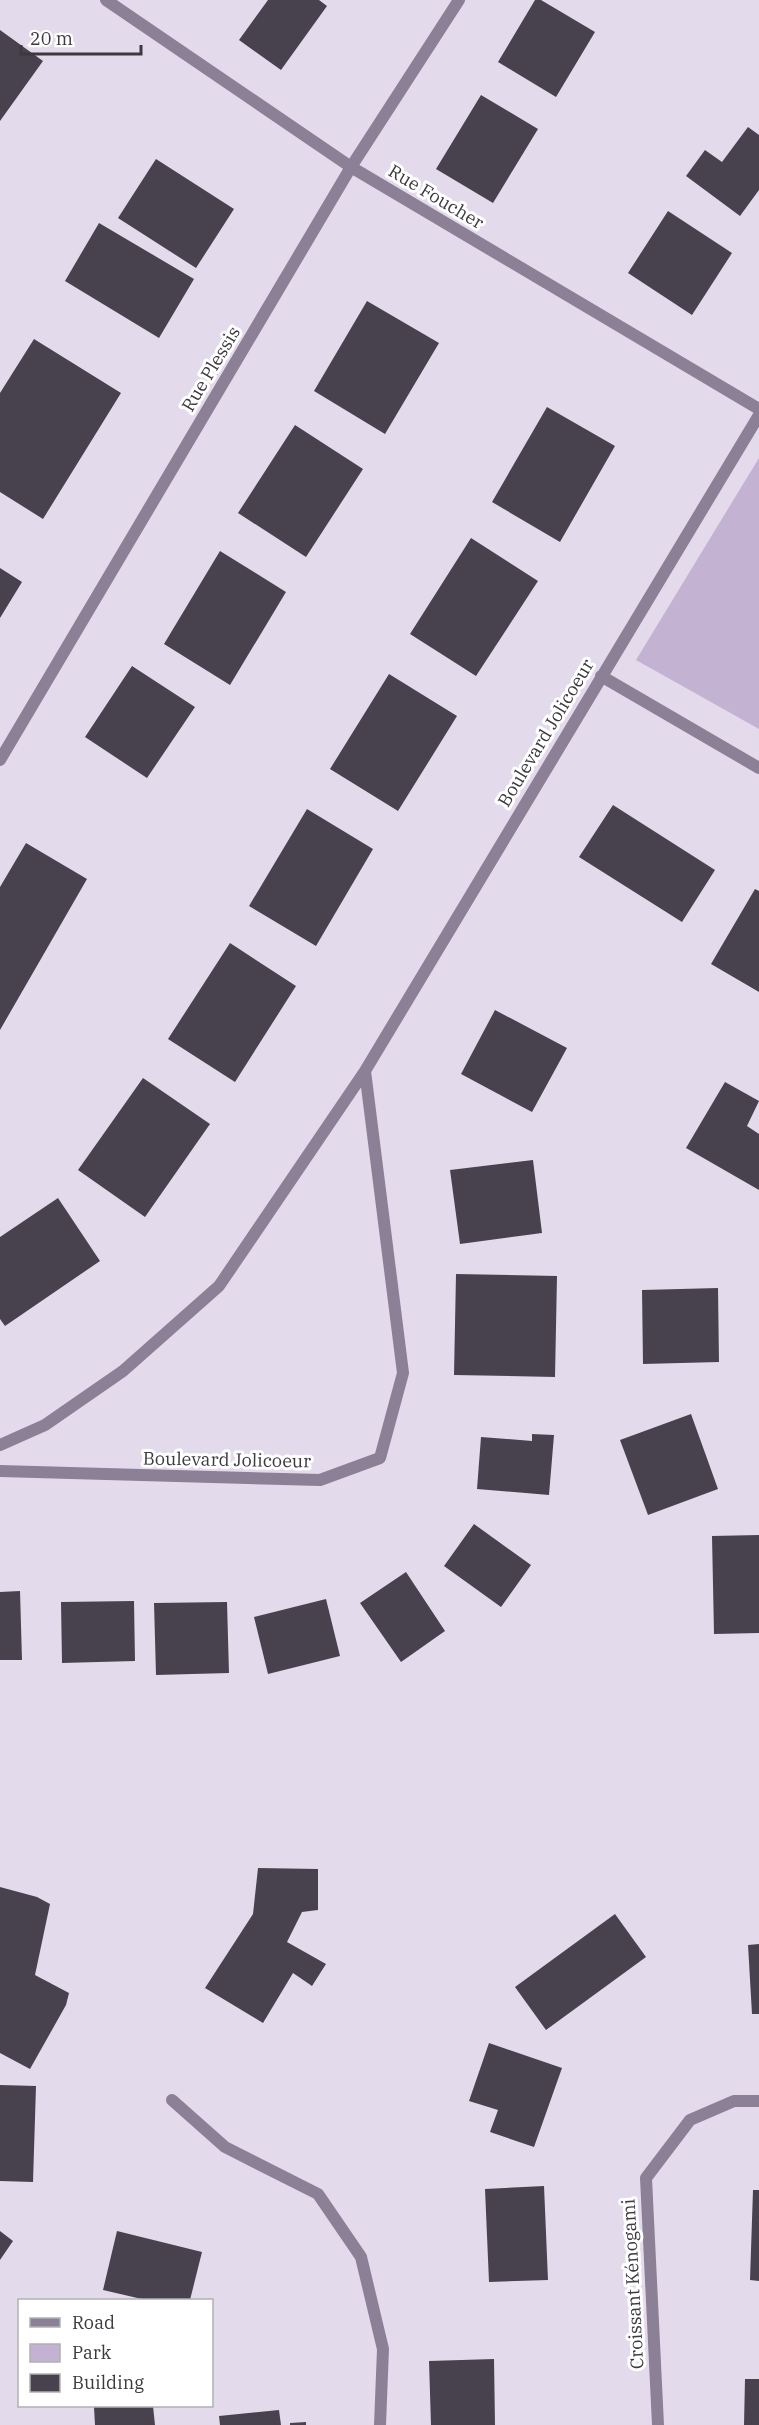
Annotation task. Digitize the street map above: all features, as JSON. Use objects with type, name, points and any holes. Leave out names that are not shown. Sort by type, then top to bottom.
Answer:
[{"type":"street","name":"Rue Foucher","points":[[106,0],[351,167],[759,409]]},
{"type":"street","name":"Rue Plessis","points":[[0,760],[351,167],[459,0]]},
{"type":"street","name":"Boulevard Jolicoeur","points":[[0,1445],[45,1425],[123,1371],[219,1286],[365,1071],[759,415]]},
{"type":"street","points":[[601,676],[759,768]]},
{"type":"street","name":"Boulevard Jolicoeur","points":[[0,1471],[320,1480],[380,1458],[403,1373],[365,1071]]},
{"type":"street","points":[[172,2100],[225,2147],[318,2194],[361,2257],[382,2349],[380,2425]]},
{"type":"street","name":"Croissant Kénogami","points":[[658,2425],[646,2178],[690,2120],[734,2101],[759,2100]]},
{"type":"green space","points":[[759,458],[759,729],[636,660]]},
{"type":"building","points":[[268,0],[319,0],[327,6],[281,70],[239,40]]},
{"type":"building","points":[[535,0],[541,0],[595,32],[556,97],[498,62]]},
{"type":"building","points":[[0,30],[43,61],[0,121]]},
{"type":"building","points":[[481,95],[538,129],[493,203],[436,169]]},
{"type":"building","points":[[748,127],[759,135],[759,190],[740,216],[686,176],[705,150],[722,162]]},
{"type":"building","points":[[156,159],[234,209],[196,268],[118,218]]},
{"type":"building","points":[[668,211],[732,253],[692,315],[628,273]]},
{"type":"building","points":[[99,223],[194,279],[159,338],[65,281]]},
{"type":"building","points":[[367,301],[439,343],[385,434],[314,391]]},
{"type":"building","points":[[34,339],[121,393],[43,519],[0,492],[0,393]]},
{"type":"building","points":[[547,407],[615,446],[560,542],[492,502]]},
{"type":"building","points":[[295,425],[363,469],[306,557],[238,513]]},
{"type":"building","points":[[471,538],[538,581],[476,676],[410,634]]},
{"type":"building","points":[[220,551],[286,592],[230,685],[164,644]]},
{"type":"building","points":[[0,568],[22,582],[0,618]]},
{"type":"building","points":[[132,666],[195,707],[147,778],[85,737]]},
{"type":"building","points":[[389,674],[457,716],[398,811],[330,769]]},
{"type":"building","points":[[613,805],[715,870],[682,922],[579,857]]},
{"type":"building","points":[[307,809],[373,849],[316,946],[249,906]]},
{"type":"building","points":[[26,843],[87,879],[0,1030],[0,887]]},
{"type":"building","points":[[755,889],[759,891],[759,992],[711,964]]},
{"type":"building","points":[[230,943],[296,986],[235,1082],[168,1039]]},
{"type":"building","points":[[495,1010],[567,1048],[532,1112],[461,1074]]},
{"type":"building","points":[[143,1078],[210,1124],[145,1217],[78,1170]]},
{"type":"building","points":[[725,1082],[759,1101],[747,1126],[759,1134],[759,1190],[686,1148]]},
{"type":"building","points":[[533,1160],[542,1233],[460,1244],[450,1170]]},
{"type":"building","points":[[58,1198],[100,1261],[5,1326],[0,1319],[0,1237]]},
{"type":"building","points":[[456,1274],[557,1276],[555,1377],[454,1375]]},
{"type":"building","points":[[718,1288],[719,1362],[643,1364],[642,1290]]},
{"type":"building","points":[[691,1414],[718,1489],[648,1515],[620,1440]]},
{"type":"building","points":[[532,1434],[554,1435],[549,1495],[477,1489],[481,1437],[532,1441]]},
{"type":"building","points":[[474,1524],[531,1565],[501,1607],[444,1566]]},
{"type":"building","points":[[759,1535],[759,1633],[714,1634],[712,1536]]},
{"type":"building","points":[[406,1572],[445,1631],[401,1662],[360,1603]]},
{"type":"building","points":[[20,1591],[22,1660],[0,1660],[0,1592]]},
{"type":"building","points":[[326,1599],[340,1656],[268,1674],[254,1617]]},
{"type":"building","points":[[134,1601],[135,1661],[62,1663],[61,1602]]},
{"type":"building","points":[[227,1602],[229,1673],[156,1675],[154,1603]]},
{"type":"building","points":[[258,1868],[318,1869],[318,1910],[302,1912],[287,1942],[326,1964],[312,1986],[293,1973],[263,2023],[205,1988],[253,1914]]},
{"type":"building","points":[[0,1887],[37,1897],[50,1904],[35,1975],[69,1993],[66,2005],[30,2069],[0,2053]]},
{"type":"building","points":[[615,1914],[646,1957],[546,2030],[515,1987]]},
{"type":"building","points":[[759,1944],[759,2014],[752,2014],[748,1945]]},
{"type":"building","points":[[489,2043],[562,2068],[534,2147],[490,2132],[498,2110],[469,2101]]},
{"type":"building","points":[[0,2085],[36,2086],[33,2182],[0,2181]]},
{"type":"building","points":[[544,2186],[548,2280],[489,2282],[485,2189]]},
{"type":"building","points":[[753,2190],[759,2190],[759,2281],[750,2280]]},
{"type":"building","points":[[0,2231],[13,2241],[0,2260]]},
{"type":"building","points":[[117,2231],[202,2252],[190,2299],[142,2299],[103,2290]]},
{"type":"building","points":[[494,2359],[495,2425],[431,2425],[429,2361]]},
{"type":"building","points":[[745,2379],[759,2379],[759,2425],[744,2425]]},
{"type":"building","points":[[94,2407],[153,2407],[155,2425],[95,2425]]},
{"type":"building","points":[[279,2410],[281,2425],[220,2425],[219,2416]]},
{"type":"building","points":[[306,2422],[306,2425],[290,2425],[290,2423]]}]
